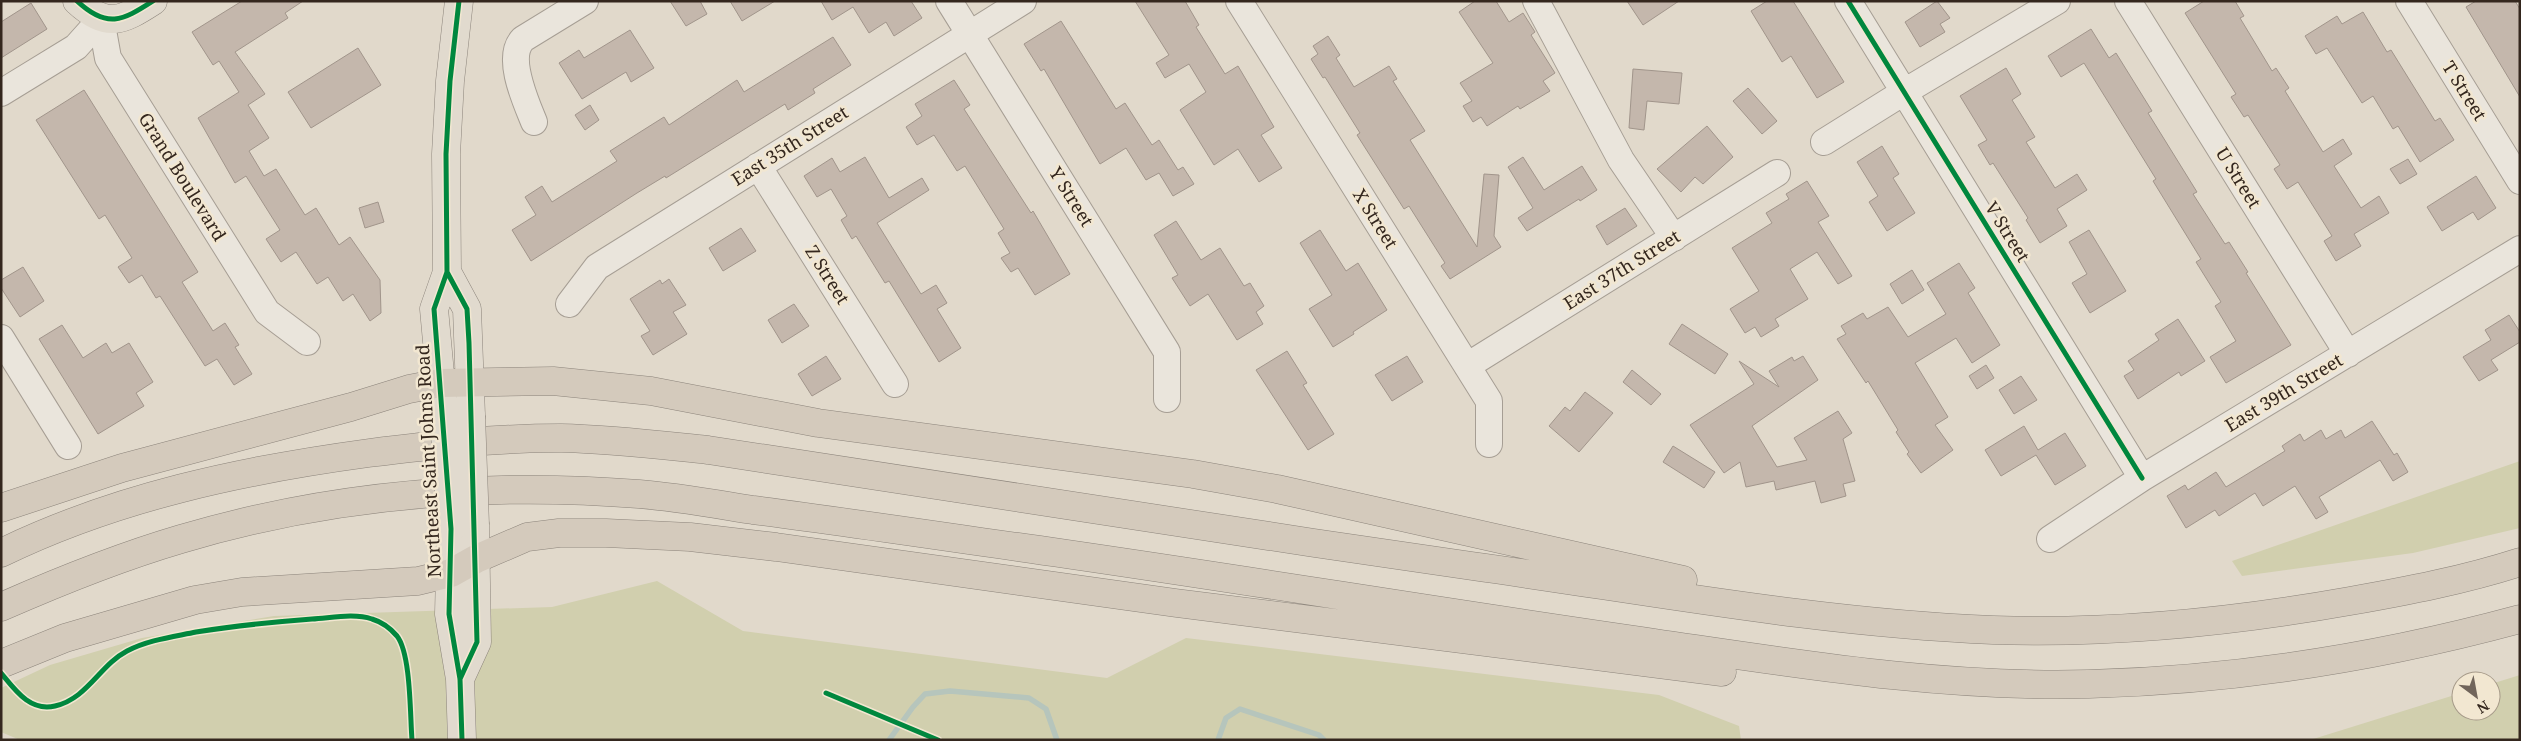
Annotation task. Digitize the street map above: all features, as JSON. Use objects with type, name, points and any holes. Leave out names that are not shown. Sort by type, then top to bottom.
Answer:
[{"type":"highway","points":[[1,508],[170,454],[351,407],[389,394],[440,383],[553,381],[652,391],[818,423],[1193,474],[1286,491],[1862,619]]},
{"type":"highway","points":[[1,552],[26,540],[104,512],[232,475],[308,461],[463,441],[562,438],[634,442],[708,450],[1178,524],[1814,615],[1997,630],[2160,626],[2230,620],[2424,588],[2486,573],[2520,562]]},
{"type":"highway","points":[[1,607],[124,557],[186,538],[288,512],[442,492],[538,489],[643,494],[1185,570],[1430,610],[1743,656],[1856,671],[1962,682],[2086,684],[2243,672],[2360,656],[2484,628],[2520,617]]},
{"type":"highway","points":[[1,664],[65,638],[195,600],[242,592],[418,580],[451,573],[476,558],[527,538],[548,534],[606,533],[690,537],[1196,606],[1848,688],[1995,683]]},
{"type":"highway","points":[[2424,588],[2520,551]]},
{"type":"main road","points":[[77,1],[101,19],[125,18],[153,1]]},
{"type":"main road","name":"Northeast Saint Johns Road","points":[[459,1],[450,81],[446,154],[447,272],[434,310],[444,417],[463,527],[476,558],[477,642],[460,679]]},
{"type":"main road","name":"Northeast Saint Johns Road","points":[[447,272],[467,308],[470,382],[471,416],[463,527],[451,573],[449,614],[460,679],[462,740]]},
{"type":"street","points":[[534,122],[518,77],[518,46],[523,39],[584,1]]},
{"type":"street","name":"Y Street","points":[[949,1],[1167,352],[1167,399]]},
{"type":"street","name":"East 35th Street","points":[[569,304],[597,267],[1023,1]]},
{"type":"street","name":"X Street","points":[[1239,1],[1489,400],[1490,444]]},
{"type":"street","points":[[1536,1],[1621,160],[1674,238]]},
{"type":"street","name":"V Street","points":[[1848,1],[2142,478]]},
{"type":"street","points":[[1824,142],[2057,1]]},
{"type":"street","name":"U Street","points":[[2128,1],[2348,354]]},
{"type":"street","name":"T Street","points":[[2409,1],[2520,181]]},
{"type":"street","points":[[1,93],[76,47],[101,19]]},
{"type":"street","name":"Grand Boulevard","points":[[101,19],[108,58],[268,312],[307,342]]},
{"type":"street","name":"Z Street","points":[[758,166],[895,384]]},
{"type":"street","name":"East 37th Street","points":[[1467,366],[1777,174]]},
{"type":"street","name":"East 39th Street","points":[[2050,538],[2142,478],[2520,249]]},
{"type":"street","points":[[1,338],[68,446]]},
{"type":"shaded area","points":[[2520,461],[2520,528],[2413,553],[2242,576],[2232,561]]},
{"type":"shaded area","points":[[657,581],[743,631],[1107,678],[1186,638],[1659,695],[1739,726],[1741,740],[20,740],[1,732],[1,688],[50,665],[142,638],[274,616],[552,607]]},
{"type":"shaded area","points":[[2520,675],[2520,740],[2310,740],[2451,696],[2451,721],[2501,721],[2501,681]]},
{"type":"building","points":[[242,1],[303,1],[285,13],[288,18],[235,52],[265,94],[248,105],[269,138],[249,151],[264,176],[276,169],[305,215],[316,208],[339,245],[350,237],[380,280],[381,313],[370,321],[353,294],[343,301],[328,277],[317,284],[296,252],[281,262],[266,239],[280,230],[246,176],[235,183],[198,118],[239,92],[219,61],[213,65],[192,32]]},
{"type":"building","points":[[670,1],[700,1],[707,14],[686,26]]},
{"type":"building","points":[[730,1],[775,1],[742,21]]},
{"type":"building","points":[[821,1],[911,1],[922,18],[894,36],[886,22],[869,33],[853,7],[832,20]]},
{"type":"building","points":[[1135,1],[1185,1],[1199,25],[1196,27],[1225,74],[1238,66],[1274,127],[1261,135],[1282,168],[1259,182],[1238,149],[1214,165],[1180,110],[1206,92],[1189,64],[1165,78],[1156,63],[1169,55]]},
{"type":"building","points":[[1475,1],[1496,1],[1509,22],[1523,13],[1535,32],[1531,35],[1555,73],[1543,81],[1550,91],[1520,109],[1518,106],[1487,126],[1481,117],[1473,122],[1463,106],[1472,101],[1460,83],[1493,63],[1459,12]]},
{"type":"building","points":[[1627,1],[1679,1],[1643,25]]},
{"type":"building","points":[[1767,1],[1793,1],[1844,82],[1817,98],[1791,56],[1782,62],[1751,11]]},
{"type":"building","points":[[1937,1],[1950,18],[1940,24],[1945,32],[1920,47],[1905,22]]},
{"type":"building","points":[[2204,1],[2235,1],[2244,16],[2240,18],[2272,71],[2276,68],[2289,88],[2285,91],[2323,152],[2343,139],[2352,154],[2334,166],[2361,208],[2379,196],[2389,213],[2354,234],[2361,246],[2336,261],[2324,241],[2332,236],[2298,182],[2287,189],[2274,169],[2280,165],[2248,115],[2244,117],[2231,97],[2236,94],[2185,13]]},
{"type":"building","points":[[2476,1],[2515,1],[2520,9],[2520,97],[2466,7]]},
{"type":"building","points":[[31,3],[47,29],[1,58],[1,22]]},
{"type":"building","points":[[2363,12],[2387,52],[2391,50],[2435,121],[2440,118],[2454,140],[2420,162],[2398,126],[2393,129],[2373,96],[2362,103],[2327,48],[2316,54],[2305,36],[2337,16],[2342,24]]},
{"type":"building","points":[[1061,21],[1116,109],[1125,103],[1152,145],[1159,140],[1178,170],[1183,167],[1194,184],[1173,196],[1159,173],[1146,180],[1126,148],[1100,164],[1044,69],[1041,71],[1024,44]]},
{"type":"building","points":[[2091,29],[2109,58],[2116,53],[2152,111],[2148,113],[2197,192],[2193,194],[2225,244],[2229,242],[2291,345],[2226,383],[2210,357],[2236,341],[2215,306],[2221,302],[2196,262],[2201,259],[2153,181],[2156,179],[2084,63],[2061,77],[2048,56]]},
{"type":"building","points":[[630,30],[654,68],[631,82],[626,72],[582,99],[559,63],[579,50],[584,58]]},
{"type":"building","points":[[1328,36],[1340,55],[1336,58],[1354,87],[1389,66],[1397,79],[1393,81],[1425,131],[1410,140],[1477,247],[1484,174],[1499,175],[1494,236],[1501,247],[1450,279],[1441,266],[1445,263],[1409,206],[1404,209],[1357,135],[1360,133],[1325,77],[1323,78],[1311,59],[1318,54],[1313,46]]},
{"type":"building","points":[[833,37],[851,65],[813,89],[815,93],[788,110],[785,104],[666,178],[665,176],[637,193],[531,261],[512,230],[536,215],[525,197],[542,186],[552,202],[617,161],[610,151],[664,117],[669,125],[737,80],[744,92]]},
{"type":"building","points":[[358,48],[381,85],[311,128],[288,92]]},
{"type":"building","points":[[2006,68],[2021,94],[2012,100],[2035,137],[2026,142],[2055,188],[2077,174],[2087,190],[2057,209],[2067,226],[2040,243],[2026,220],[2028,218],[1993,163],[1990,165],[1978,145],[1987,140],[1960,96]]},
{"type":"building","points":[[1633,69],[1682,73],[1679,104],[1647,101],[1644,130],[1629,128]]},
{"type":"building","points":[[954,80],[970,105],[964,109],[1031,213],[1033,211],[1070,274],[1035,295],[1018,268],[1011,272],[1001,258],[1010,253],[998,233],[1004,229],[965,166],[957,171],[934,135],[917,145],[906,127],[922,116],[915,104]]},
{"type":"building","points":[[1748,88],[1777,121],[1762,134],[1733,101]]},
{"type":"building","points":[[84,90],[198,272],[182,282],[213,331],[225,323],[239,345],[235,347],[252,374],[234,385],[217,359],[205,366],[160,296],[156,298],[142,275],[129,283],[118,267],[132,258],[105,215],[99,219],[36,120]]},
{"type":"building","points":[[590,105],[599,120],[585,130],[575,115]]},
{"type":"building","points":[[1707,126],[1733,157],[1703,184],[1695,177],[1681,192],[1657,169]]},
{"type":"building","points":[[1882,146],[1899,174],[1893,178],[1915,213],[1887,231],[1869,202],[1878,196],[1857,162]]},
{"type":"building","points":[[865,157],[889,198],[922,178],[929,190],[877,223],[921,294],[936,285],[947,303],[937,309],[961,348],[939,362],[889,281],[885,283],[856,236],[852,239],[841,220],[847,216],[831,189],[817,197],[804,176],[832,158],[840,172]]},
{"type":"building","points":[[1523,157],[1544,190],[1582,166],[1597,190],[1527,231],[1518,218],[1533,208],[1508,167]]},
{"type":"building","points":[[2408,159],[2417,174],[2400,184],[2390,169]]},
{"type":"building","points":[[2476,176],[2496,208],[2478,220],[2473,212],[2442,231],[2427,207]]},
{"type":"building","points":[[1807,181],[1829,216],[1818,222],[1852,276],[1838,284],[1817,252],[1790,269],[1808,299],[1775,319],[1779,326],[1761,337],[1755,327],[1745,333],[1730,309],[1759,291],[1732,248],[1772,223],[1766,213],[1789,199],[1786,194]]},
{"type":"building","points":[[378,202],[384,222],[365,228],[359,208]]},
{"type":"building","points":[[1625,208],[1637,226],[1607,245],[1596,226]]},
{"type":"building","points":[[1176,221],[1201,260],[1220,248],[1244,286],[1250,283],[1264,306],[1256,312],[1263,324],[1237,340],[1208,294],[1190,306],[1172,278],[1178,275],[1154,235]]},
{"type":"building","points":[[741,228],[756,251],[723,271],[709,248]]},
{"type":"building","points":[[1320,230],[1346,271],[1358,263],[1387,310],[1333,347],[1309,309],[1332,295],[1300,243]]},
{"type":"building","points":[[2089,230],[2126,291],[2090,313],[2072,283],[2087,274],[2069,242]]},
{"type":"building","points":[[1959,263],[1975,288],[1968,293],[2000,345],[1972,363],[1956,338],[1915,363],[1948,417],[1935,425],[1953,450],[1921,473],[1907,454],[1909,452],[1896,432],[1898,430],[1868,381],[1866,383],[1837,339],[1846,334],[1841,326],[1863,313],[1867,319],[1888,307],[1908,337],[1946,314],[1927,283]]},
{"type":"building","points":[[23,267],[44,301],[20,317],[1,288],[1,280]]},
{"type":"building","points":[[1912,270],[1924,290],[1902,304],[1890,284]]},
{"type":"building","points":[[669,279],[686,305],[673,312],[687,334],[653,355],[641,336],[650,331],[630,299],[660,280],[662,284]]},
{"type":"building","points":[[794,304],[809,326],[782,343],[768,320]]},
{"type":"building","points":[[2509,315],[2520,332],[2520,342],[2491,360],[2498,370],[2479,381],[2463,357],[2491,340],[2485,330]]},
{"type":"building","points":[[2178,319],[2205,361],[2181,376],[2179,372],[2138,399],[2124,376],[2134,370],[2128,361],[2159,340],[2155,334]]},
{"type":"building","points":[[1682,324],[1728,354],[1715,374],[1669,344]]},
{"type":"building","points":[[62,325],[83,358],[106,343],[112,353],[129,343],[153,382],[136,393],[144,406],[98,434],[39,339]]},
{"type":"building","points":[[1287,351],[1307,383],[1303,385],[1334,434],[1308,450],[1256,370]]},
{"type":"building","points":[[826,356],[841,379],[812,396],[798,374]]},
{"type":"building","points":[[1407,356],[1423,382],[1392,401],[1375,375]]},
{"type":"building","points":[[1803,356],[1818,380],[1752,426],[1777,467],[1807,460],[1794,438],[1838,411],[1852,433],[1843,439],[1855,481],[1843,484],[1846,496],[1821,503],[1815,481],[1776,490],[1774,481],[1746,487],[1740,462],[1724,473],[1690,425],[1754,384],[1739,361],[1779,387],[1769,371],[1792,357],[1794,361]]},
{"type":"building","points":[[1986,365],[1994,378],[1977,389],[1969,376]]},
{"type":"building","points":[[1632,370],[1661,394],[1651,405],[1623,382]]},
{"type":"building","points":[[2021,376],[2037,400],[2014,414],[1999,390]]},
{"type":"building","points":[[1585,392],[1613,413],[1579,452],[1549,426],[1565,407],[1570,411]]},
{"type":"building","points":[[2372,421],[2394,455],[2397,453],[2408,472],[2393,481],[2380,460],[2319,497],[2328,512],[2316,519],[2295,486],[2263,506],[2255,493],[2219,516],[2215,510],[2186,528],[2167,496],[2185,485],[2188,490],[2216,472],[2226,487],[2285,451],[2282,446],[2300,434],[2304,441],[2321,430],[2326,439],[2341,430],[2345,438]]},
{"type":"building","points":[[2024,426],[2038,450],[2065,433],[2086,466],[2055,485],[2036,455],[2001,476],[1985,450]]},
{"type":"building","points":[[1673,446],[1715,472],[1704,488],[1663,462]]},
{"type":"waterway","points":[[889,740],[925,694],[950,691],[1029,698],[1046,709],[1057,740]]},
{"type":"waterway","points":[[1218,740],[1226,718],[1240,709],[1319,735],[1324,740]]},
{"type":"cycle path","points":[[77,1],[97,16],[106,19],[123,17],[153,1]]},
{"type":"cycle path","points":[[459,1],[450,81],[446,154],[447,272],[434,309],[451,529],[449,614],[460,679],[462,740]]},
{"type":"cycle path","points":[[1848,1],[2142,478]]},
{"type":"cycle path","points":[[447,272],[467,309],[469,343],[477,642],[460,679]]},
{"type":"cycle path","points":[[1,673],[31,703],[38,706],[55,706],[66,702],[85,689],[117,657],[135,647],[152,641],[196,632],[254,624],[342,616],[365,617],[376,620],[386,626],[397,636],[402,645],[407,670],[412,740]]},
{"type":"cycle path","points":[[826,693],[938,740]]}]
